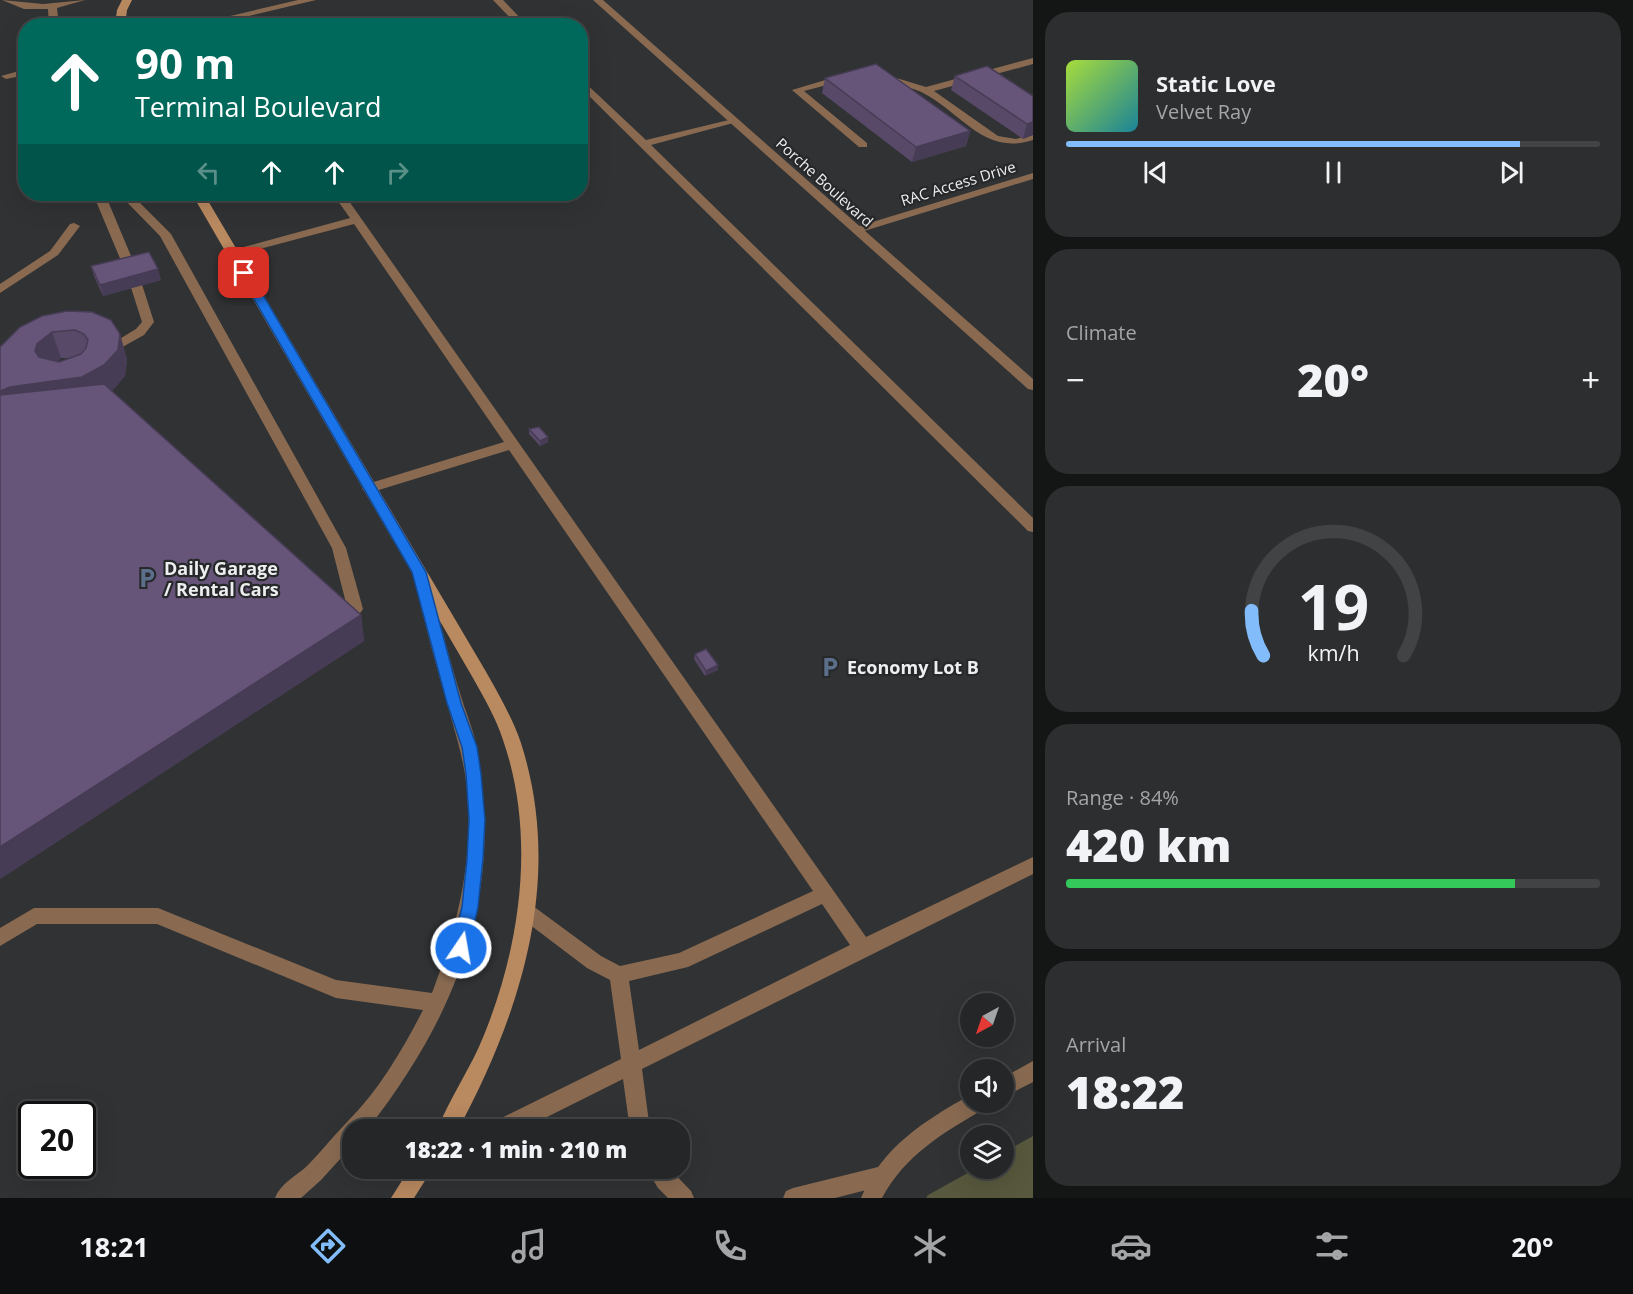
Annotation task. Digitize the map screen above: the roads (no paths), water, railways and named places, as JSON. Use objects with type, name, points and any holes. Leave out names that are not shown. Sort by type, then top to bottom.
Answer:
[{"type":"main road","points":[[121,18],[127,0]]},
{"type":"main road","points":[[202,201],[479,674],[514,750],[526,804],[530,843],[530,887],[521,955],[498,1028],[453,1119]]},
{"type":"main road","points":[[401,1198],[415,1179]]},
{"type":"street","points":[[7,0],[20,6],[52,7],[80,0]]},
{"type":"street","points":[[227,18],[311,0]]},
{"type":"street","points":[[498,0],[516,18]]},
{"type":"street","name":"Porche Boulevard","points":[[598,0],[1033,386]]},
{"type":"street","points":[[52,7],[53,18]]},
{"type":"street","points":[[926,90],[1033,61]]},
{"type":"street","points":[[6,76],[18,74]]},
{"type":"street","points":[[869,74],[926,90],[995,139],[1017,142],[1033,137]]},
{"type":"street","points":[[850,76],[796,90],[863,145]]},
{"type":"street","points":[[588,89],[1033,527]]},
{"type":"street","points":[[644,144],[733,120]]},
{"type":"street","name":"RAC Access Drive","points":[[857,230],[1033,176]]},
{"type":"street","points":[[102,201],[133,275],[148,322],[140,332],[117,346]]},
{"type":"street","points":[[132,201],[165,234],[339,548],[355,609],[340,619]]},
{"type":"street","points":[[344,201],[862,948]]},
{"type":"street","points":[[233,253],[357,220]]},
{"type":"street","points":[[0,289],[54,253],[74,226]]},
{"type":"street","points":[[369,488],[513,444]]},
{"type":"street","points":[[362,1119],[396,1076],[438,1003],[461,948],[470,907],[477,820],[469,747],[454,703],[419,572]]},
{"type":"street","points":[[520,1119],[772,995],[862,948],[1033,866]]},
{"type":"street","points":[[527,912],[594,962],[619,975],[681,961],[826,894]]},
{"type":"street","points":[[0,939],[34,916],[158,916],[336,990],[438,1003]]},
{"type":"street","points":[[619,975],[633,1062],[639,1119]]},
{"type":"street","points":[[1014,1081],[1033,1071]]},
{"type":"street","points":[[872,1198],[882,1176],[900,1152],[930,1129],[960,1112]]},
{"type":"street","points":[[285,1198],[314,1173],[342,1142]]},
{"type":"street","points":[[793,1198],[882,1176]]},
{"type":"street","points":[[664,1179],[684,1198]]},
{"type":"place","name":"Daily Garage / Rental Cars","points":[[147,578]]},
{"type":"place","name":"Economy Lot B","points":[[830,667]]}]
